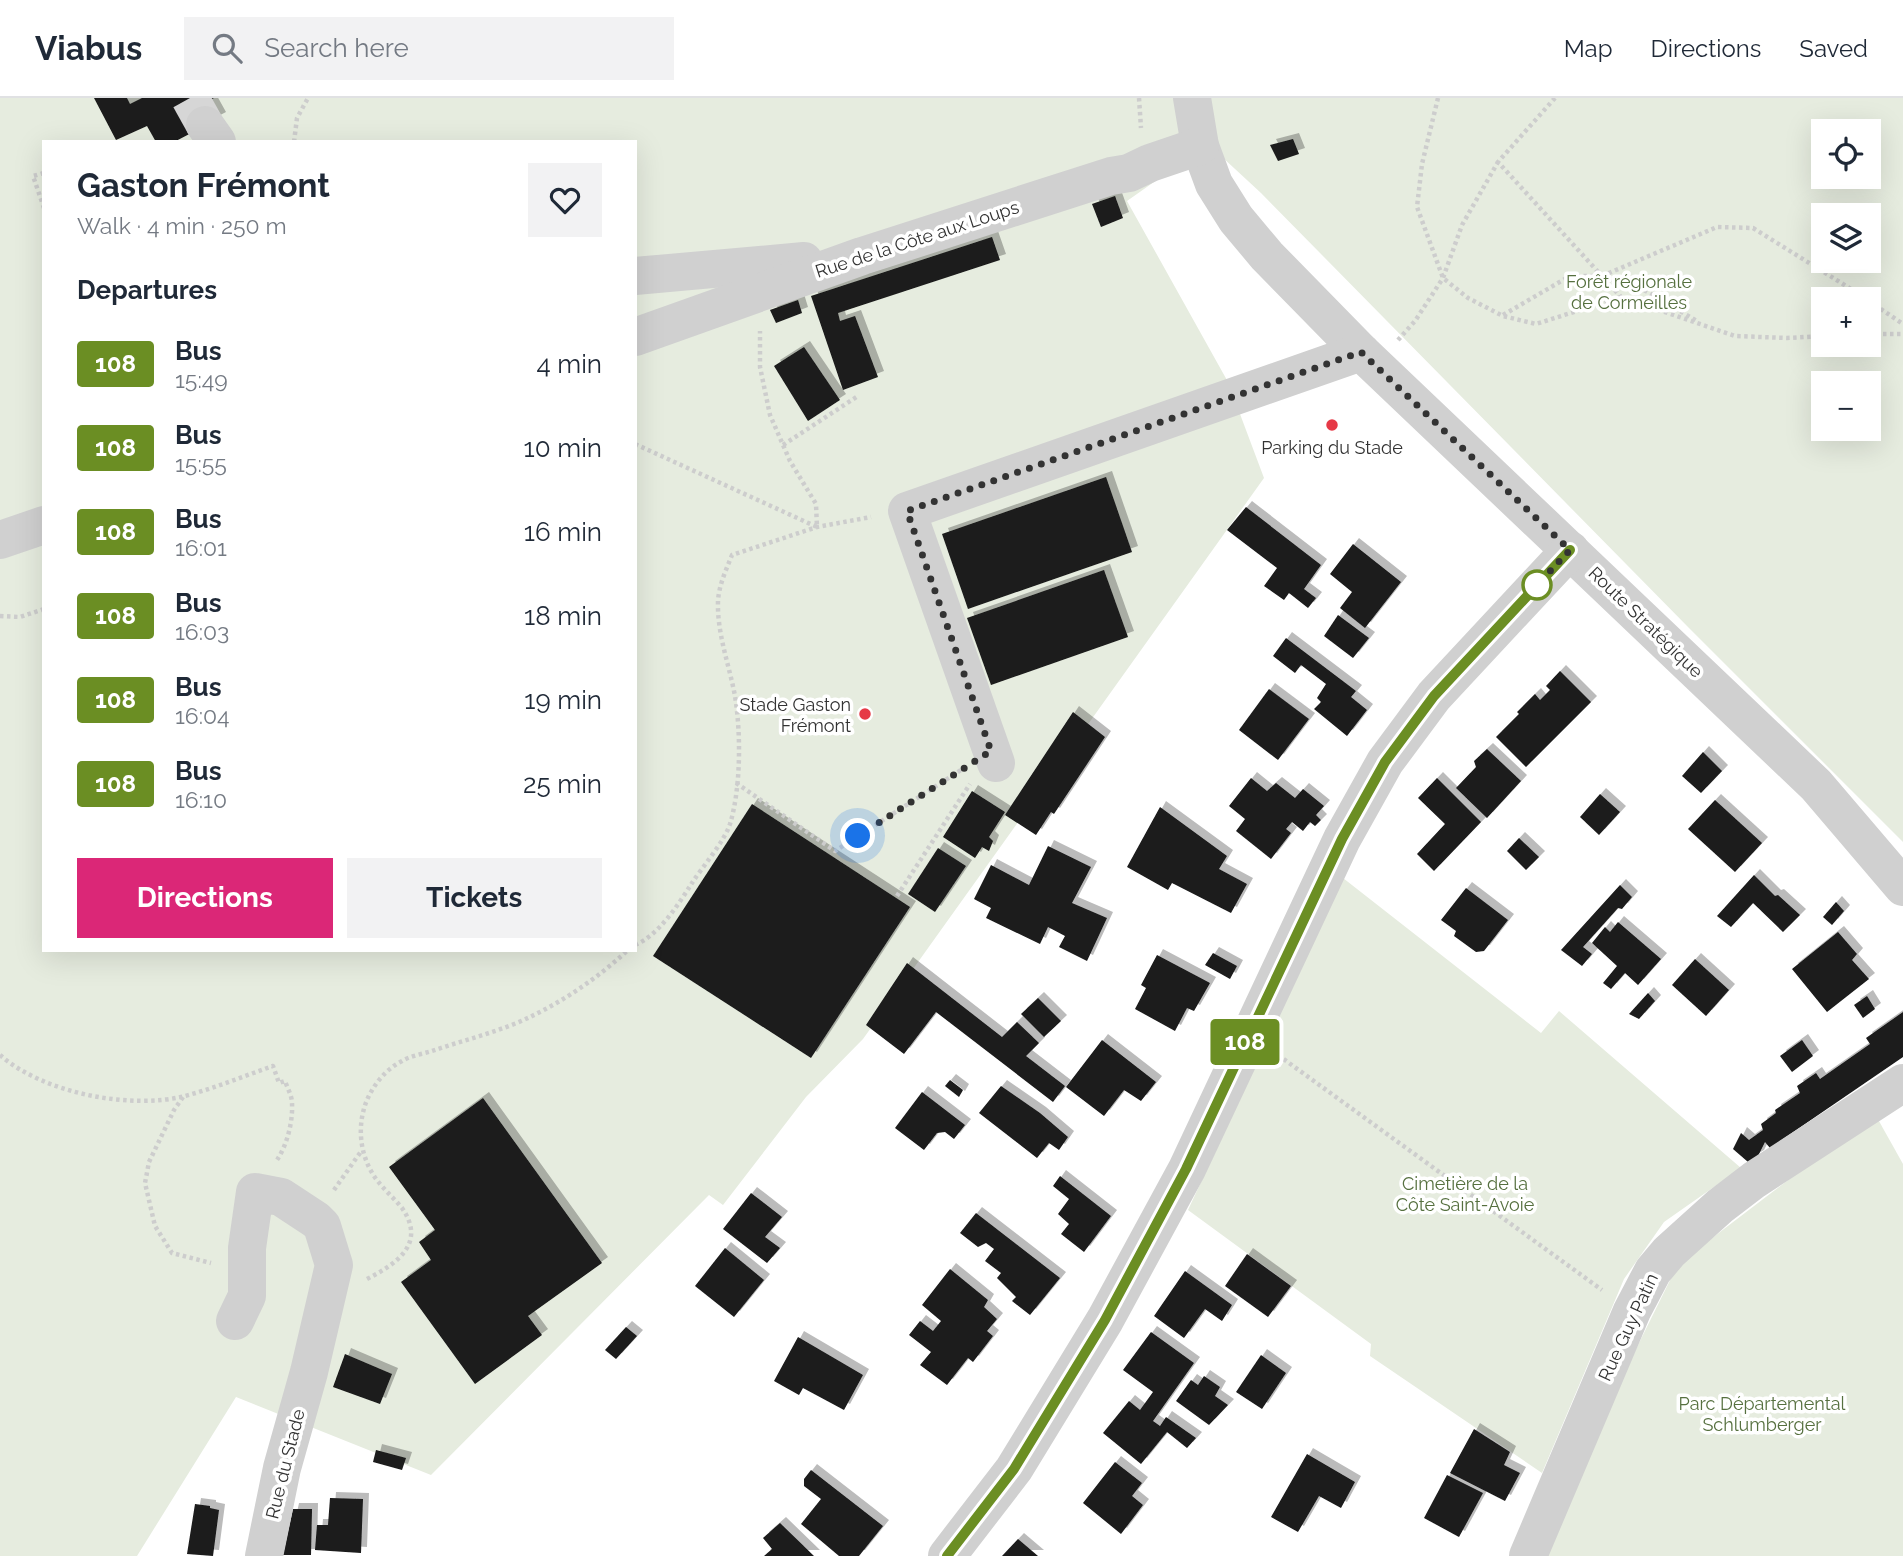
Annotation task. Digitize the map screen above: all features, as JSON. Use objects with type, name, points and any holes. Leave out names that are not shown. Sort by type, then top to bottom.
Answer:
[{"type":"street","name":"Route Stratégique","points":[[1192,98],[1200,146],[1214,184],[1236,219],[1267,256],[1361,352],[1816,785],[1903,887]]},
{"type":"street","name":"Rue de la Côte aux Loups","points":[[637,336],[862,256],[1111,176],[1129,173],[1200,146]]},
{"type":"street","points":[[637,276],[862,256]]},
{"type":"street","points":[[994,757],[907,511],[1361,352]]},
{"type":"street","points":[[0,540],[42,526]]},
{"type":"street","points":[[947,1556],[1014,1469],[1105,1320],[1186,1169],[1342,839],[1385,762],[1434,696],[1570,550]]},
{"type":"street","name":"Rue Guy Patin","points":[[1528,1556],[1632,1311],[1654,1271],[1669,1252],[1720,1206],[1754,1180],[1903,1083]]},
{"type":"street","points":[[235,1321],[247,1296],[247,1248],[255,1192],[281,1197],[316,1220]]},
{"type":"street","name":"Rue du Stade","points":[[264,1556],[282,1468],[309,1372],[334,1265],[322,1226],[316,1220]]},
{"type":"path","points":[[294,140],[297,118],[308,98]]},
{"type":"path","points":[[1438,98],[1422,164],[1417,207],[1443,278],[1468,298],[1503,316],[1536,324],[1621,297]]},
{"type":"path","points":[[1361,352],[1394,344],[1415,321],[1443,278],[1462,225],[1498,162],[1555,98]]},
{"type":"path","points":[[1498,162],[1621,297],[1735,335],[1811,337]]},
{"type":"path","points":[[42,174],[33,176],[42,202]]},
{"type":"path","points":[[1602,276],[1717,227],[1753,228],[1847,287]]},
{"type":"path","points":[[1503,316],[1570,276],[1602,276],[1646,290],[1706,326]]},
{"type":"path","points":[[749,296],[761,335],[760,367],[770,415],[783,445],[816,504],[817,527]]},
{"type":"path","points":[[1881,309],[1903,324]]},
{"type":"path","points":[[1881,334],[1903,334]]},
{"type":"path","points":[[783,445],[858,396]]},
{"type":"path","points":[[637,445],[817,527]]},
{"type":"path","points":[[637,944],[648,939],[671,911],[729,827],[738,755],[735,698],[721,636],[718,601],[721,582],[732,555],[817,527],[907,511]]},
{"type":"path","points":[[0,616],[20,617],[42,610]]},
{"type":"path","points":[[736,783],[835,851],[994,757]]},
{"type":"path","points":[[897,896],[994,757]]},
{"type":"path","points":[[327,1295],[363,1281],[393,1265],[406,1252],[411,1234],[411,1224],[402,1208],[374,1175],[362,1150],[360,1132],[366,1101],[378,1080],[402,1060],[531,1017],[605,972],[626,952]]},
{"type":"path","points":[[1250,1032],[1372,1124],[1632,1311]]},
{"type":"path","points":[[0,1055],[42,1081],[113,1100],[149,1101],[183,1097],[272,1066],[279,1083],[285,1081],[293,1101],[290,1129],[283,1152],[255,1192]]},
{"type":"path","points":[[183,1097],[149,1162],[145,1183],[155,1226],[172,1253],[199,1261],[247,1269]]},
{"type":"path","points":[[316,1220],[362,1150]]},
{"type":"green space","name":"Stade Gaston Frémont","points":[[0,98],[1903,98],[1903,842],[1261,193],[1208,144],[1127,201],[1228,382],[1264,478],[863,1039],[806,1097],[723,1205],[709,1195],[431,1475],[236,1397],[137,1556],[0,1556]]},
{"type":"green space","name":"Cimetière de la Côte Saint-Avoie","points":[[1343,878],[1541,1033],[1559,1011],[1741,1168],[1664,1222],[1624,1279],[1542,1473],[1370,1356],[1371,1344],[1188,1210]]},
{"type":"green space","name":"Parc Départemental Schlumberger","points":[[1875,1114],[1903,1164],[1903,1556],[1539,1556],[1600,1422],[1678,1264]]},
{"type":"building","points":[[94,98],[127,98],[130,104],[142,98],[214,98],[210,100],[220,118],[178,140],[155,140],[147,126],[116,140]]},
{"type":"building","points":[[1293,139],[1299,154],[1278,161],[1270,145]]},
{"type":"building","points":[[1115,196],[1123,218],[1101,227],[1092,204]]},
{"type":"building","points":[[992,237],[1000,260],[838,313],[840,321],[855,316],[878,377],[843,390],[811,296]]},
{"type":"building","points":[[798,300],[802,313],[776,323],[770,310]]},
{"type":"building","points":[[804,347],[840,400],[808,421],[774,366]]},
{"type":"building","points":[[1106,477],[1132,552],[968,609],[942,534]]},
{"type":"building","points":[[1246,507],[1321,565],[1304,589],[1316,598],[1308,608],[1289,593],[1284,600],[1264,586],[1277,568],[1227,530]]},
{"type":"building","points":[[1353,544],[1401,582],[1365,628],[1340,608],[1352,592],[1330,574]]},
{"type":"building","points":[[1104,570],[1128,637],[991,685],[967,618]]},
{"type":"building","points":[[1338,615],[1369,638],[1353,658],[1324,636]]},
{"type":"building","points":[[1286,638],[1356,691],[1351,697],[1367,710],[1347,736],[1314,709],[1321,702],[1317,698],[1326,684],[1301,665],[1295,673],[1273,656]]},
{"type":"building","points":[[1560,671],[1591,702],[1526,767],[1496,737],[1535,694],[1540,700],[1550,690],[1546,686]]},
{"type":"building","points":[[1269,689],[1309,719],[1278,760],[1239,730]]},
{"type":"building","points":[[1073,712],[1105,737],[1054,814],[1051,812],[1036,835],[1005,815]]},
{"type":"building","points":[[1487,749],[1521,781],[1487,818],[1456,788],[1476,767],[1474,761]]},
{"type":"building","points":[[1703,752],[1722,771],[1701,793],[1682,776]]},
{"type":"building","points":[[1251,778],[1267,791],[1276,783],[1295,798],[1303,789],[1324,806],[1316,815],[1321,820],[1315,826],[1310,822],[1303,831],[1292,822],[1286,829],[1291,833],[1271,859],[1236,831],[1245,819],[1229,806]]},
{"type":"building","points":[[1437,778],[1481,822],[1434,871],[1417,854],[1445,824],[1418,798]]},
{"type":"building","points":[[972,791],[1005,812],[989,837],[993,841],[989,851],[982,847],[975,858],[943,837]]},
{"type":"building","points":[[1600,794],[1620,812],[1599,835],[1580,817]]},
{"type":"building","points":[[1715,800],[1762,843],[1735,872],[1688,829]]},
{"type":"building","points":[[752,804],[910,907],[811,1058],[653,956]]},
{"type":"building","points":[[1160,807],[1227,856],[1219,869],[1247,884],[1231,913],[1172,883],[1168,890],[1127,867]]},
{"type":"building","points":[[1519,838],[1539,857],[1526,870],[1507,851]]},
{"type":"building","points":[[1048,846],[1091,867],[1072,903],[1107,918],[1087,961],[1059,947],[1065,936],[1048,927],[1040,944],[986,918],[991,908],[974,899],[991,865],[1029,885]]},
{"type":"building","points":[[938,848],[966,866],[935,912],[908,894]]},
{"type":"building","points":[[1754,875],[1800,915],[1783,932],[1753,903],[1731,927],[1717,916]]},
{"type":"building","points":[[1620,885],[1632,897],[1622,909],[1618,908],[1583,947],[1592,954],[1582,966],[1561,950]]},
{"type":"building","points":[[1466,888],[1508,920],[1484,951],[1476,952],[1454,936],[1456,931],[1441,920]]},
{"type":"building","points":[[1836,902],[1844,911],[1832,925],[1823,917]]},
{"type":"building","points":[[1618,922],[1661,959],[1638,985],[1625,973],[1611,989],[1603,983],[1617,966],[1592,943],[1605,927],[1610,932]]},
{"type":"building","points":[[1838,932],[1857,954],[1852,960],[1869,979],[1827,1012],[1792,969]]},
{"type":"building","points":[[1213,953],[1237,966],[1230,979],[1205,965]]},
{"type":"building","points":[[1157,955],[1210,983],[1194,1011],[1187,1008],[1175,1031],[1135,1009],[1146,988],[1141,985]]},
{"type":"building","points":[[1695,959],[1729,990],[1706,1016],[1672,985]]},
{"type":"building","points":[[907,963],[1002,1037],[1017,1022],[1039,1043],[1026,1056],[1065,1086],[1053,1102],[936,1012],[904,1054],[866,1025]]},
{"type":"building","points":[[1648,993],[1655,1001],[1639,1019],[1629,1014]]},
{"type":"building","points":[[1867,996],[1875,1009],[1863,1018],[1854,1005]]},
{"type":"building","points":[[1038,998],[1061,1021],[1044,1037],[1021,1014]]},
{"type":"building","points":[[1903,1012],[1903,1057],[1770,1148],[1765,1142],[1758,1156],[1748,1162],[1733,1149],[1741,1133],[1749,1140],[1763,1130],[1761,1124],[1776,1113],[1775,1110],[1800,1093],[1797,1086],[1816,1073],[1820,1079],[1870,1044],[1866,1038]]},
{"type":"building","points":[[1102,1040],[1156,1082],[1141,1101],[1124,1090],[1104,1116],[1066,1087]]},
{"type":"building","points":[[1802,1040],[1813,1056],[1792,1072],[1780,1056]]},
{"type":"building","points":[[950,1080],[963,1090],[959,1097],[945,1086]]},
{"type":"building","points":[[1001,1086],[1040,1113],[1068,1137],[1059,1150],[1049,1143],[1037,1158],[979,1113]]},
{"type":"building","points":[[922,1092],[965,1125],[954,1139],[945,1132],[937,1133],[924,1150],[895,1128]]},
{"type":"building","points":[[483,1098],[602,1263],[528,1316],[542,1335],[475,1384],[401,1282],[431,1260],[419,1242],[435,1230],[389,1167]]},
{"type":"building","points":[[1060,1176],[1111,1216],[1084,1252],[1061,1234],[1069,1224],[1058,1214],[1069,1199],[1053,1186]]},
{"type":"building","points":[[751,1193],[782,1217],[765,1237],[780,1248],[767,1263],[723,1229]]},
{"type":"building","points":[[976,1213],[1060,1278],[1030,1315],[1012,1301],[1016,1297],[997,1278],[1001,1273],[985,1261],[994,1249],[986,1243],[978,1247],[960,1233]]},
{"type":"building","points":[[725,1248],[764,1280],[734,1317],[695,1286]]},
{"type":"building","points":[[1247,1254],[1291,1286],[1268,1317],[1225,1286]]},
{"type":"building","points":[[950,1269],[988,1300],[984,1307],[997,1319],[987,1331],[993,1336],[973,1362],[968,1358],[947,1385],[920,1365],[931,1352],[909,1335],[920,1321],[933,1331],[941,1321],[922,1305]]},
{"type":"building","points":[[1185,1271],[1232,1305],[1222,1321],[1205,1309],[1184,1338],[1154,1316]]},
{"type":"building","points":[[626,1327],[637,1336],[616,1359],[605,1350]]},
{"type":"building","points":[[1151,1332],[1194,1363],[1153,1421],[1160,1426],[1166,1417],[1196,1438],[1187,1448],[1167,1432],[1141,1464],[1103,1433],[1129,1401],[1140,1410],[1153,1392],[1123,1370]]},
{"type":"building","points":[[798,1337],[863,1375],[844,1410],[803,1388],[799,1395],[774,1381]]},
{"type":"building","points":[[345,1354],[392,1374],[380,1404],[333,1387]]},
{"type":"building","points":[[1261,1355],[1286,1373],[1262,1409],[1236,1392]]},
{"type":"building","points":[[1204,1376],[1220,1387],[1215,1396],[1228,1405],[1209,1425],[1176,1401],[1191,1380],[1198,1385]]},
{"type":"building","points":[[1474,1429],[1510,1452],[1504,1465],[1520,1473],[1505,1501],[1450,1473]]},
{"type":"building","points":[[376,1450],[406,1458],[402,1470],[373,1462]]},
{"type":"building","points":[[1307,1454],[1355,1482],[1341,1508],[1319,1496],[1298,1532],[1271,1517]]},
{"type":"building","points":[[1115,1462],[1142,1483],[1132,1496],[1143,1505],[1121,1534],[1083,1503]]},
{"type":"building","points":[[811,1470],[883,1526],[859,1556],[839,1556],[801,1524],[821,1499],[804,1486],[804,1479]]},
{"type":"building","points":[[1447,1475],[1483,1493],[1459,1537],[1424,1518]]},
{"type":"building","points":[[330,1498],[363,1499],[361,1553],[315,1550],[317,1525],[328,1525]]},
{"type":"building","points":[[195,1504],[219,1510],[213,1556],[187,1554]]},
{"type":"building","points":[[293,1509],[312,1509],[311,1555],[283,1555]]},
{"type":"building","points":[[780,1523],[814,1556],[764,1556],[772,1549],[763,1538]]},
{"type":"building","points":[[1018,1539],[1038,1556],[1002,1556]]},
{"type":"tunnel","points":[[190,98],[205,125]]},
{"type":"bus line","name":"108","points":[[947,1556],[1014,1469],[1105,1320],[1186,1169],[1342,839],[1385,762],[1434,696],[1570,550]]},
{"type":"place","name":"Parking du Stade","points":[[1332,425]]},
{"type":"place","name":"Stade Gaston Frémont","points":[[865,714]]},
{"type":"route","points":[[858,836],[991,751],[907,511],[1361,352],[1570,550],[1537,585]]},
{"type":"park label","name":"Forêt régionale de Cormeilles","points":[[1629,291]]}]
